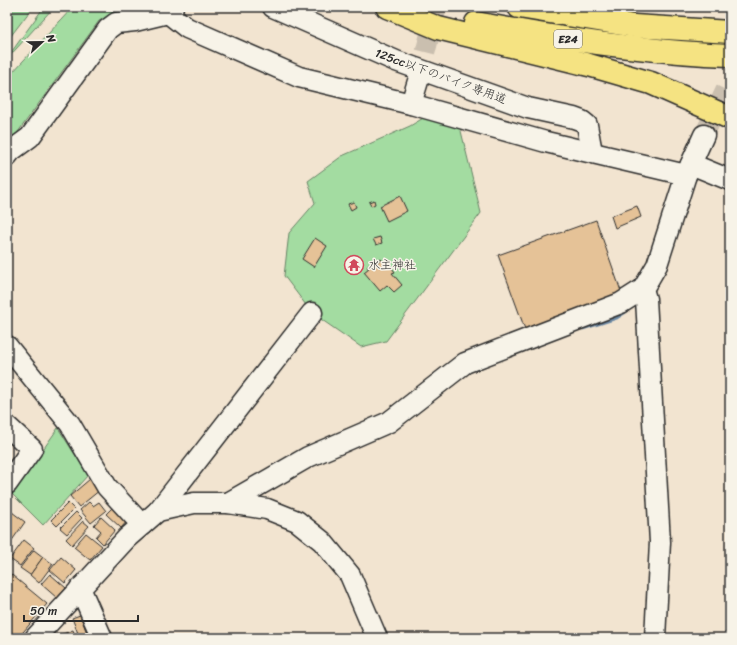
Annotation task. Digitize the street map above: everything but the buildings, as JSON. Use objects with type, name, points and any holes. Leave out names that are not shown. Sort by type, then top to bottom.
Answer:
[{"type":"highway","points":[[386,7],[438,28],[590,65],[651,83],[730,118]]},
{"type":"highway","name":"E24","points":[[409,7],[444,16],[543,36],[631,48],[730,55]]},
{"type":"highway","name":"E24","points":[[519,7],[634,26],[730,32]]},
{"type":"street","name":"125cc以下のバイク専用道","points":[[273,7],[396,61],[528,108],[582,121],[587,125],[592,152]]},
{"type":"street","points":[[7,156],[11,151],[30,138],[108,29],[116,23],[134,21],[171,10],[187,28],[300,77],[411,104],[546,142],[592,152],[688,169],[730,180]]},
{"type":"street","points":[[411,104],[418,82]]},
{"type":"street","points":[[228,503],[308,457],[389,422],[464,363],[621,303],[643,289],[656,265],[688,169],[704,135]]},
{"type":"street","points":[[643,289],[646,299],[660,542],[655,638]]},
{"type":"street","points":[[35,638],[127,538],[158,511],[312,313]]},
{"type":"street","points":[[7,346],[70,424],[107,487],[142,525]]},
{"type":"street","points":[[7,426],[32,449],[7,484]]},
{"type":"street","points":[[158,511],[194,503],[228,503],[267,509],[298,522],[322,541],[350,575],[377,638]]},
{"type":"street","points":[[80,588],[102,638]]},
{"type":"green space","points":[[7,7],[33,7],[7,41]]},
{"type":"green space","points":[[44,7],[54,7],[7,59],[7,58]]},
{"type":"green space","points":[[73,7],[150,7],[141,12],[116,13],[99,21],[7,147],[7,76],[11,74]]},
{"type":"green space","points":[[425,117],[460,127],[481,213],[386,341],[361,347],[312,313],[284,276],[289,233],[315,203],[308,181],[342,156],[410,126]]},
{"type":"green space","points":[[58,428],[88,475],[43,525],[12,494]]},
{"type":"waterway","points":[[583,328],[617,317],[626,311]]},
{"type":"tunnel","points":[[418,81],[437,7]]},
{"type":"tunnel","points":[[704,135],[730,81]]},
{"type":"place","name":"水主神社","points":[[354,265]]}]
